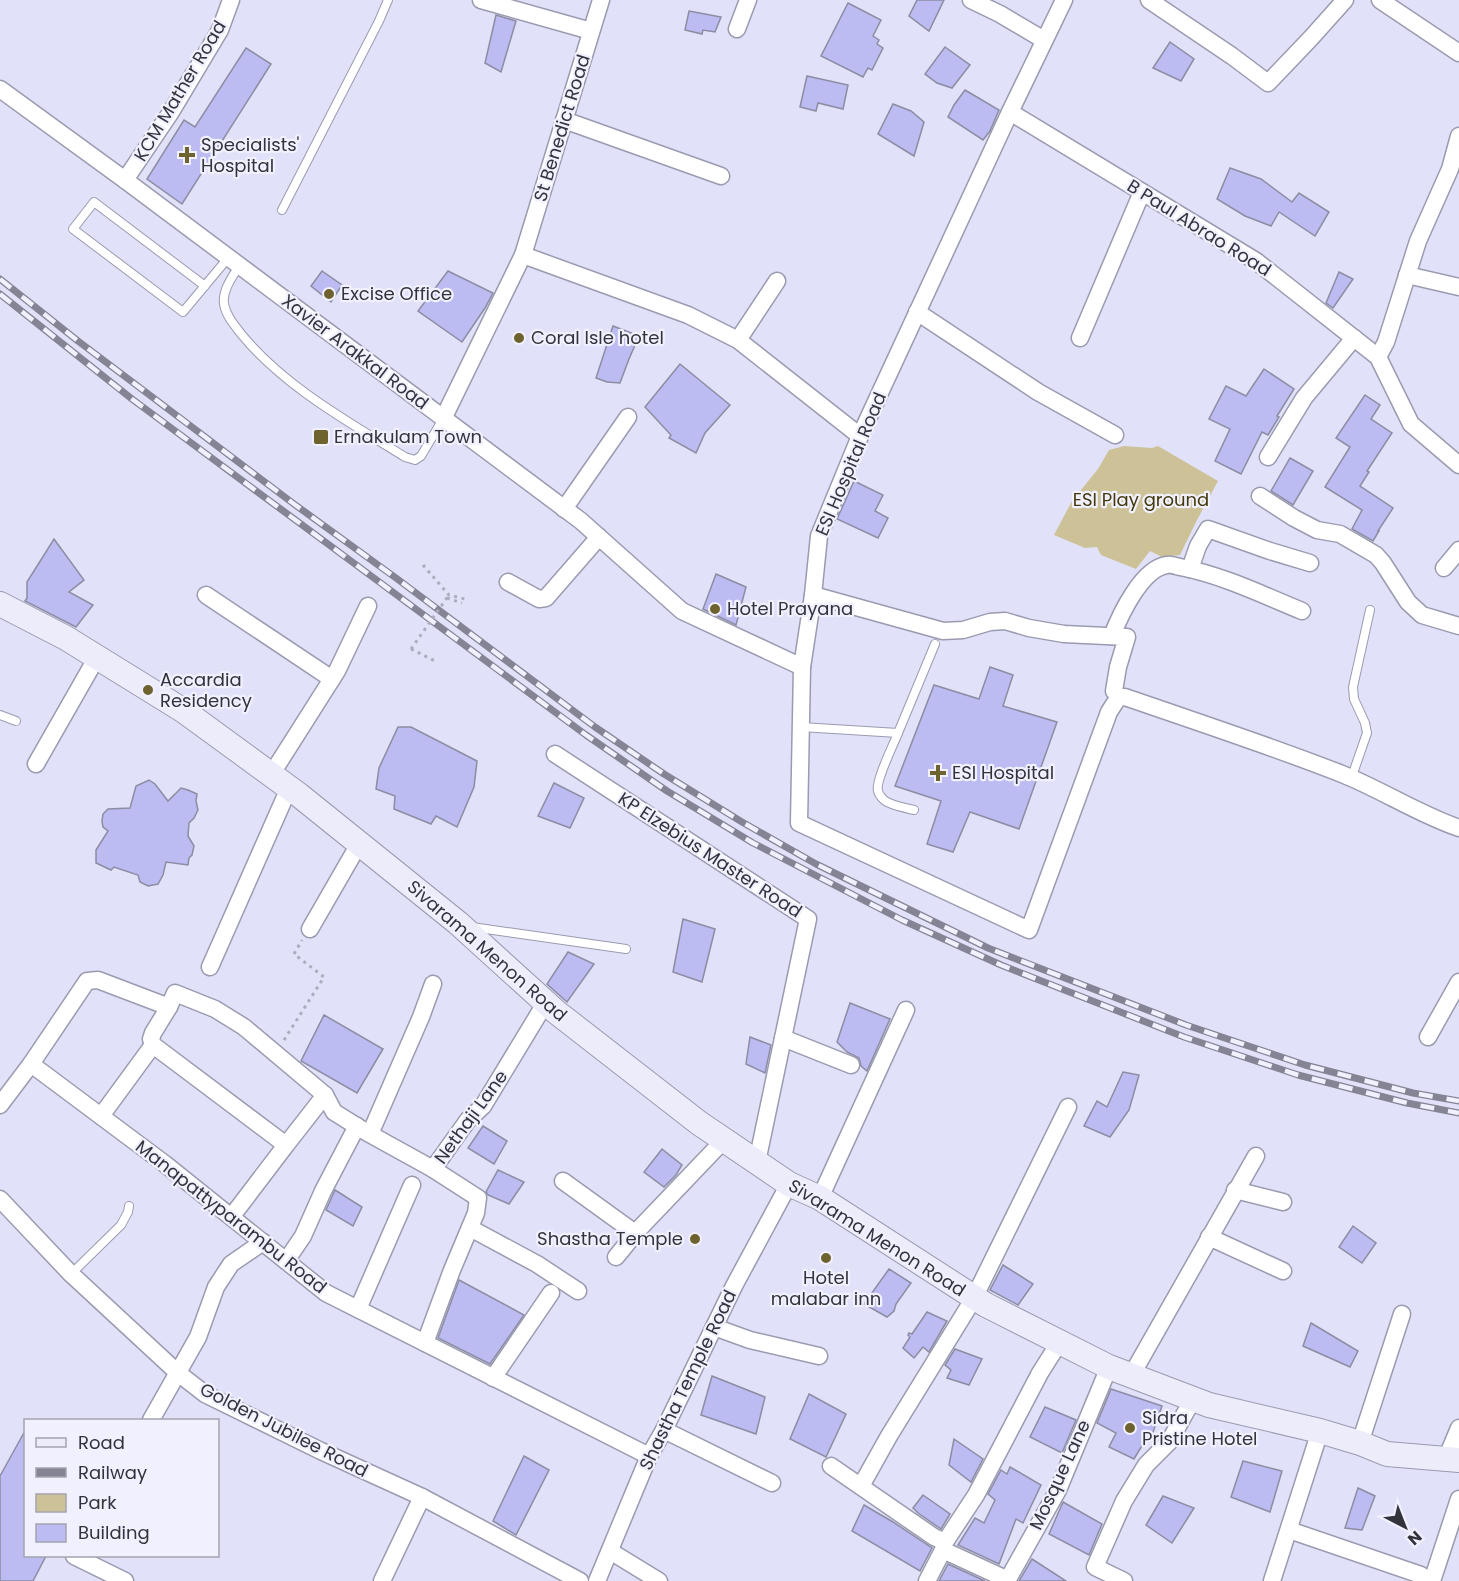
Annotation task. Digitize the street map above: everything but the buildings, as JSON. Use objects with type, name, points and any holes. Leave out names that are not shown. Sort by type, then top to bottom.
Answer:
[{"type":"street","name":"KCM Mather Road","points":[[126,180],[171,112],[220,30],[231,0]]},
{"type":"street","points":[[481,0],[591,31]]},
{"type":"street","name":"St Benedict Road","points":[[443,419],[523,255],[601,0]]},
{"type":"street","points":[[737,29],[747,0]]},
{"type":"street","points":[[971,0],[1044,40]]},
{"type":"street","name":"ESI Hospital Road","points":[[1064,0],[860,436],[819,536],[802,667],[800,823],[1029,930],[1109,712],[1118,699],[1125,697],[1351,778]]},
{"type":"street","points":[[1149,0],[1268,83],[1345,0]]},
{"type":"street","points":[[1380,0],[1459,53]]},
{"type":"street","name":"Xavier Arakkal Road","points":[[0,88],[564,508],[682,611],[802,667]]},
{"type":"street","name":"B Paul Abrao Road","points":[[1010,112],[1256,261],[1378,357]]},
{"type":"street","points":[[564,120],[721,176]]},
{"type":"street","points":[[1459,136],[1450,169],[1418,242],[1386,342],[1378,357],[1411,424],[1459,465]]},
{"type":"street","points":[[1080,338],[1142,192]]},
{"type":"street","points":[[523,255],[688,315],[738,340],[860,436]]},
{"type":"street","points":[[1407,275],[1459,287]]},
{"type":"street","points":[[738,340],[777,281]]},
{"type":"street","points":[[917,312],[1038,392],[1115,435]]},
{"type":"street","points":[[1268,457],[1304,398],[1354,338]]},
{"type":"street","points":[[564,508],[628,417]]},
{"type":"street","points":[[1260,496],[1317,530],[1340,534],[1376,555],[1408,602],[1422,615],[1459,626]]},
{"type":"street","points":[[1190,569],[1198,546],[1208,529],[1310,563]]},
{"type":"street","points":[[508,582],[539,599],[546,598],[598,537]]},
{"type":"street","points":[[1444,568],[1459,549]]},
{"type":"street","points":[[1112,636],[1119,617],[1139,585],[1152,571],[1167,564],[1190,569],[1265,595],[1302,611]]},
{"type":"street","points":[[206,595],[332,679]]},
{"type":"street","points":[[813,595],[943,631],[963,630],[990,622],[1005,621],[1064,634],[1127,637],[1114,691]]},
{"type":"street","name":"Sivarama Menon Road","points":[[0,604],[66,638],[184,711],[359,844],[460,926],[555,1011],[690,1116],[789,1184],[820,1198],[974,1298],[1108,1367],[1209,1405],[1320,1431],[1387,1454],[1453,1460]]},
{"type":"street","points":[[210,967],[280,782],[368,606]]},
{"type":"street","points":[[36,764],[97,657]]},
{"type":"street","name":"KP Elzebius Master Road","points":[[555,754],[808,919],[757,1162]]},
{"type":"street","points":[[1351,778],[1459,828]]},
{"type":"street","points":[[310,928],[359,844]]},
{"type":"street","points":[[0,1105],[31,1064],[87,981],[98,980],[169,1007]]},
{"type":"street","points":[[1428,1037],[1459,982]]},
{"type":"street","points":[[286,1261],[303,1236],[323,1191],[363,1130],[421,1017],[433,984]]},
{"type":"street","points":[[286,1145],[153,1045],[151,1040],[153,1033],[175,993],[215,1009],[244,1028],[325,1095],[334,1112],[433,1169],[478,1198],[476,1213],[425,1343]]},
{"type":"street","name":"Nethaji Lane","points":[[433,1169],[468,1120],[483,1106],[546,1002]]},
{"type":"street","points":[[820,1198],[906,1010]]},
{"type":"street","points":[[783,1038],[851,1065]]},
{"type":"street","points":[[101,1116],[153,1045]]},
{"type":"street","name":"Manapattyparambu Road","points":[[31,1064],[232,1216],[326,1293],[649,1456]]},
{"type":"street","points":[[232,1216],[325,1095]]},
{"type":"street","name":"Sivarama Menon Road","points":[[974,1298],[1068,1107]]},
{"type":"street","points":[[616,1257],[635,1233],[724,1140]]},
{"type":"street","points":[[1131,1376],[1256,1156]]},
{"type":"street","points":[[563,1181],[635,1233]]},
{"type":"street","name":"Shastha Temple Road","points":[[597,1581],[649,1456],[789,1184]]},
{"type":"street","points":[[358,1309],[412,1185]]},
{"type":"street","points":[[1235,1190],[1283,1202]]},
{"type":"street","name":"Golden Jubilee Road","points":[[0,1199],[71,1274],[178,1373],[205,1394],[422,1497],[580,1581]]},
{"type":"street","points":[[470,1228],[537,1264],[578,1291]]},
{"type":"street","points":[[1209,1237],[1283,1271]]},
{"type":"street","points":[[152,1419],[198,1337],[216,1287],[231,1264],[263,1242]]},
{"type":"street","points":[[493,1377],[552,1293]]},
{"type":"street","points":[[861,1486],[974,1298]]},
{"type":"street","points":[[1360,1443],[1402,1314]]},
{"type":"street","points":[[714,1327],[750,1340],[819,1356]]},
{"type":"street","points":[[831,1466],[934,1537],[945,1542],[976,1495],[1040,1373],[1059,1343]]},
{"type":"street","name":"Mosque Lane","points":[[1008,1580],[1058,1490],[1108,1367]]},
{"type":"street","points":[[1124,1581],[1095,1568],[1124,1501],[1146,1465],[1169,1442],[1193,1399]]},
{"type":"street","points":[[1453,1460],[1459,1428]]},
{"type":"street","points":[[664,1430],[772,1483]]},
{"type":"street","points":[[1272,1581],[1320,1431]]},
{"type":"street","points":[[381,1581],[422,1497]]},
{"type":"street","points":[[1289,1530],[1427,1578],[1459,1499]]},
{"type":"street","points":[[927,1581],[943,1550],[1008,1580]]},
{"type":"street","points":[[610,1551],[659,1581]]},
{"type":"street","points":[[76,1557],[125,1581]]},
{"type":"lane","points":[[282,210],[388,0]]},
{"type":"lane","points":[[205,286],[94,202],[73,229],[183,312],[205,286],[234,262]]},
{"type":"lane","points":[[234,262],[224,303],[231,322],[258,354],[317,401],[405,457],[415,460],[421,456],[443,419]]},
{"type":"lane","points":[[1351,778],[1367,733],[1354,699],[1353,687],[1370,610]]},
{"type":"lane","points":[[914,810],[887,802],[878,791],[878,784],[935,644]]},
{"type":"lane","points":[[0,715],[16,721]]},
{"type":"lane","points":[[801,727],[898,733]]},
{"type":"lane","points":[[460,926],[626,949]]},
{"type":"lane","points":[[71,1274],[121,1226],[129,1206]]},
{"type":"path","points":[[423,565],[448,596],[463,601]]},
{"type":"path","points":[[437,662],[411,650],[448,596]]},
{"type":"path","points":[[275,1054],[324,977],[294,954],[310,928]]},
{"type":"green space","name":"ESI Play ground","points":[[1124,446],[1152,448],[1158,446],[1218,481],[1180,555],[1162,557],[1150,551],[1136,569],[1101,555],[1097,547],[1085,548],[1054,535],[1072,501],[1098,469],[1109,450]]},
{"type":"railway","points":[[0,279],[78,341],[294,504],[595,727],[664,774],[816,864],[988,948],[1186,1025],[1305,1065],[1413,1093],[1459,1101]]},
{"type":"railway","points":[[0,294],[132,399],[586,735],[667,791],[753,843],[902,920],[1001,965],[1184,1037],[1298,1075],[1407,1103],[1459,1113]]},
{"type":"place","name":"Specialists' Hospital","points":[[187,155]]},
{"type":"place","name":"Excise Office","points":[[329,294]]},
{"type":"place","name":"Coral Isle hotel","points":[[519,338]]},
{"type":"place","name":"Ernakulam Town","points":[[321,437]]},
{"type":"place","name":"Hotel Prayana","points":[[715,609]]},
{"type":"place","name":"Accardia Residency","points":[[148,690]]},
{"type":"place","name":"ESI Hospital","points":[[938,773]]},
{"type":"place","name":"Shastha Temple","points":[[695,1239]]},
{"type":"place","name":"Hotel malabar inn","points":[[826,1258]]},
{"type":"place","name":"Sidra Pristine Hotel","points":[[1130,1428]]}]
